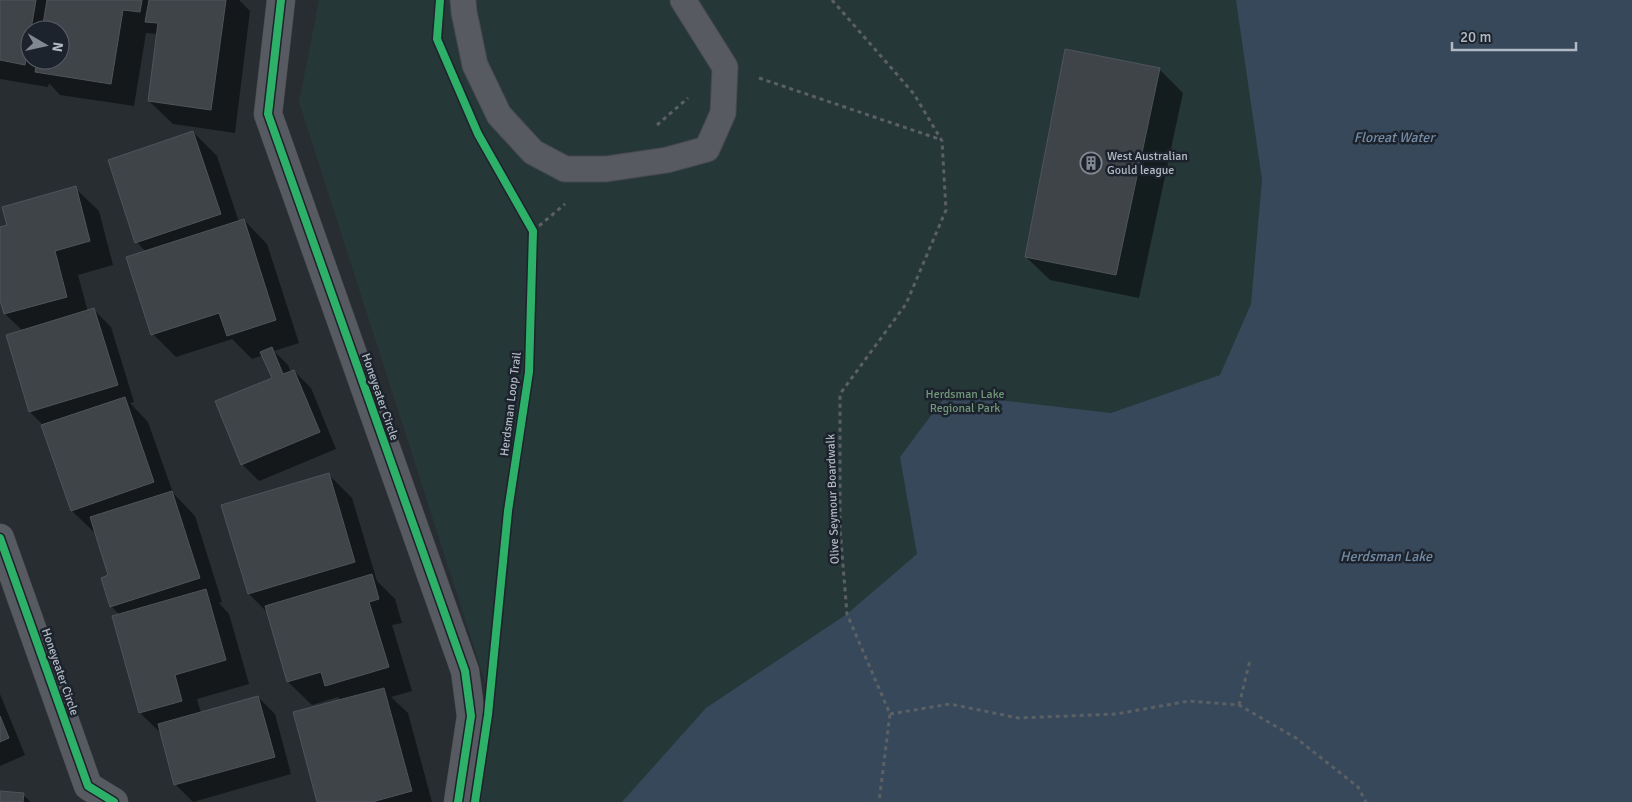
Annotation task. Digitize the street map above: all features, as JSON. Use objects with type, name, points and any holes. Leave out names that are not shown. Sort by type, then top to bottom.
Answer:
[{"type":"street","name":"Honeyeater Circle","points":[[281,0],[268,114],[466,671],[471,716],[458,802]]},
{"type":"street","name":"Honeyeater Circle","points":[[0,538],[7,580],[87,794],[114,802]]},
{"type":"lane","points":[[463,0],[475,65],[499,115],[533,152],[565,168],[606,168],[667,160],[707,149],[723,113],[725,66],[683,0]]},
{"type":"path","points":[[528,223],[533,231],[533,240]]},
{"type":"path","points":[[1239,705],[1250,660]]},
{"type":"path","points":[[879,802],[890,714],[950,704],[1018,718],[1116,714],[1189,701],[1239,705],[1296,738],[1358,787],[1366,802]]},
{"type":"green space","name":"Herdsman Lake Regional Park","points":[[319,0],[1632,0],[1632,802],[470,802],[489,694],[299,102]]},
{"type":"water","name":"Herdsman Lake","points":[[1236,0],[1632,0],[1632,802],[622,802],[706,708],[847,614],[917,554],[900,457],[947,394],[1111,413],[1220,375],[1251,304],[1262,180]]},
{"type":"building","points":[[0,0],[36,0],[33,20],[20,20],[20,64],[0,60]]},
{"type":"building","points":[[47,0],[142,0],[140,12],[123,10],[111,84],[35,72],[35,70],[70,70],[70,20],[44,20]]},
{"type":"building","points":[[149,0],[226,0],[211,110],[148,101],[158,23],[145,22]]},
{"type":"building","name":"West Australian Gould league","points":[[1065,49],[1160,68],[1116,275],[1025,257]]},
{"type":"building","points":[[193,131],[221,214],[135,243],[108,160]]},
{"type":"building","points":[[76,186],[90,241],[55,251],[67,297],[4,314],[0,300],[0,227],[7,225],[2,207]]},
{"type":"building","points":[[244,219],[276,320],[227,336],[219,313],[151,335],[126,257]]},
{"type":"building","points":[[94,308],[118,385],[29,412],[6,335]]},
{"type":"building","points":[[272,347],[283,374],[294,370],[320,432],[241,465],[215,401],[272,378],[260,352]]},
{"type":"building","points":[[125,397],[154,482],[71,511],[41,425]]},
{"type":"building","points":[[329,473],[355,562],[248,594],[221,505]]},
{"type":"building","points":[[172,491],[200,578],[110,607],[101,578],[108,575],[90,517]]},
{"type":"building","points":[[372,574],[379,599],[369,602],[389,667],[325,686],[321,672],[287,682],[265,606]]},
{"type":"building","points":[[206,589],[226,660],[175,675],[182,701],[139,713],[112,616]]},
{"type":"building","points":[[384,688],[412,791],[372,802],[317,802],[293,712]]},
{"type":"building","points":[[258,696],[275,757],[174,785],[158,724]]},
{"type":"building","points":[[0,716],[9,738],[0,742]]},
{"type":"building","points":[[0,791],[24,793],[23,802],[0,802]]},
{"type":"cycle path","points":[[281,0],[268,114],[465,671],[471,716],[458,802]]},
{"type":"cycle path","name":"Herdsman Loop Trail","points":[[440,0],[437,39],[478,134],[533,231],[529,372],[508,511],[488,715],[475,802]]},
{"type":"cycle path","points":[[0,538],[88,786],[114,802]]},
{"type":"place","name":"West Australian Gould league","points":[[1091,163]]},
{"type":"water label","name":"Floreat Water","points":[[1394,137]]}]
